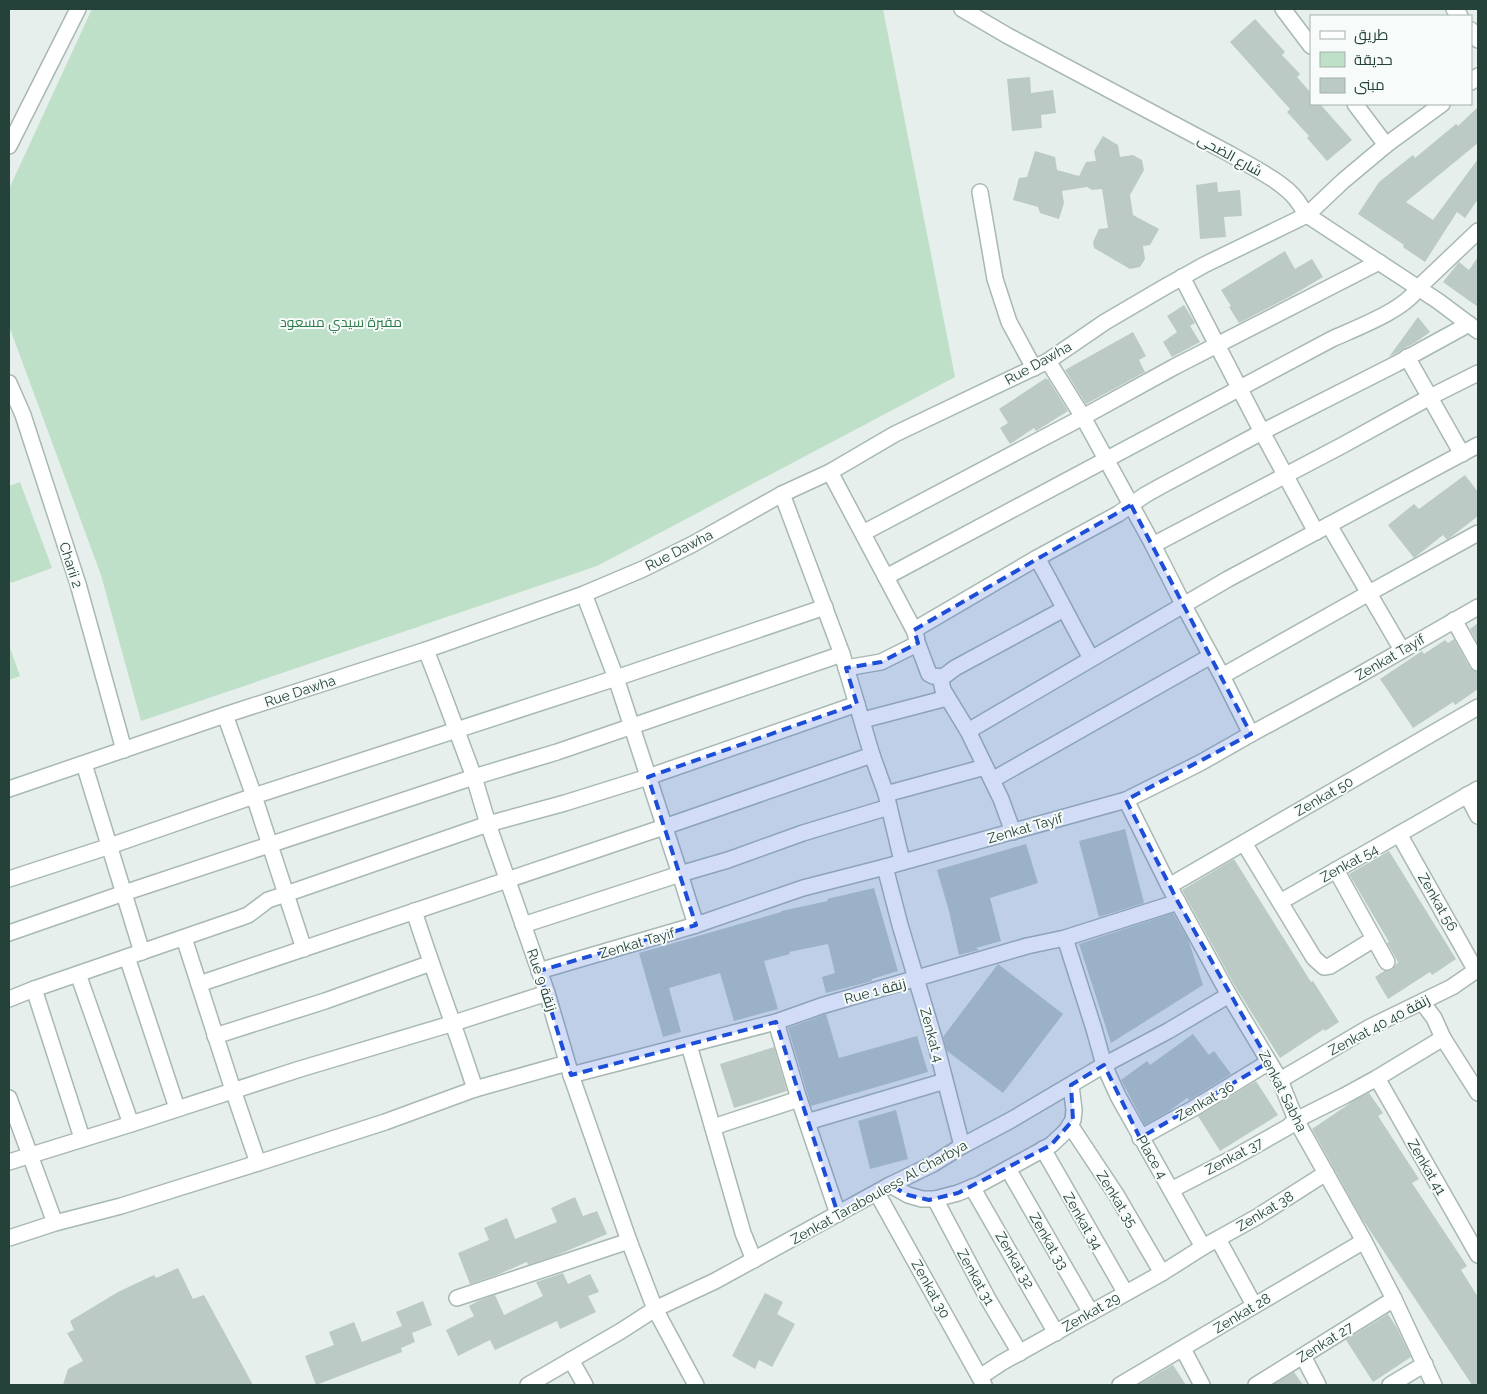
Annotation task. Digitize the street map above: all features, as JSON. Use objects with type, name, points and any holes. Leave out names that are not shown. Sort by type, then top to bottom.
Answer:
[{"type":"street","points":[[9,146],[78,9]]},
{"type":"street","name":"شارع الضحى","points":[[962,9],[1008,36],[1261,172],[1286,188],[1296,198],[1307,215],[1418,288],[1473,327]]},
{"type":"street","points":[[1283,9],[1310,45]]},
{"type":"street","points":[[1356,105],[1386,145]]},
{"type":"street","name":"Rue Dawha","points":[[9,789],[226,715],[426,650],[584,594],[643,569],[693,544],[782,494],[830,472],[895,434],[1048,361],[1105,322],[1182,278],[1307,215],[1343,180],[1386,145],[1441,105]]},
{"type":"street","points":[[980,192],[995,279],[1009,322],[1034,368]]},
{"type":"street","points":[[886,577],[1332,339],[1396,308],[1411,298],[1418,288],[1478,231]]},
{"type":"street","points":[[863,533],[1379,262]]},
{"type":"street","points":[[1182,278],[1285,475],[1368,593],[1402,650]]},
{"type":"street","points":[[915,636],[1037,558],[1118,514],[1157,488],[1407,357],[1473,327]]},
{"type":"street","points":[[1407,357],[1462,454]]},
{"type":"street","points":[[1048,361],[1083,418],[1154,545],[1251,734]]},
{"type":"street","points":[[1154,545],[1478,373]]},
{"type":"street","name":"Charii 2","points":[[9,383],[16,417],[78,584],[124,750]]},
{"type":"street","points":[[968,731],[1228,580],[1478,445]]},
{"type":"street","points":[[830,472],[915,636],[929,674],[943,677],[992,647],[1064,609]]},
{"type":"street","points":[[782,494],[844,661],[887,800],[902,861]]},
{"type":"street","points":[[1222,676],[1478,533]]},
{"type":"street","points":[[1037,558],[1092,658]]},
{"type":"street","points":[[584,594],[616,678],[696,925]]},
{"type":"street","points":[[9,879],[825,607]]},
{"type":"street","name":"Zenkat Tayif","points":[[539,971],[696,925],[803,888],[1126,800],[1200,763],[1478,607]]},
{"type":"street","points":[[1454,620],[1478,663]]},
{"type":"street","points":[[9,933],[270,844],[631,727],[844,661],[881,662],[914,645],[915,636]]},
{"type":"street","name":"Rue 9 زنقة","points":[[426,650],[474,777],[488,824],[547,993],[569,1069],[629,1241],[656,1309],[696,1385]]},
{"type":"street","points":[[992,780],[1211,656]]},
{"type":"street","points":[[943,677],[941,684],[947,698],[968,731],[992,780],[1014,832]]},
{"type":"street","points":[[863,720],[947,698]]},
{"type":"street","points":[[9,999],[248,915],[268,900],[488,824],[565,803],[857,704]]},
{"type":"street","name":"Zenkat 50","points":[[1169,886],[1478,707]]},
{"type":"street","points":[[226,715],[304,949]]},
{"type":"street","points":[[199,984],[872,755]]},
{"type":"street","points":[[84,764],[142,952]]},
{"type":"street","points":[[523,925],[728,860],[887,800],[985,766]]},
{"type":"street","points":[[1473,792],[1478,816]]},
{"type":"street","name":"Zenkat 54","points":[[1280,902],[1473,792]]},
{"type":"street","name":"Zenkat Sabha","points":[[1126,800],[1169,886],[1229,995],[1280,1080],[1296,1120],[1364,1241],[1394,1299],[1434,1385]]},
{"type":"street","name":"Zenkat 56","points":[[1399,834],[1477,970]]},
{"type":"street","points":[[1244,843],[1318,963],[1324,967],[1330,966],[1374,940]]},
{"type":"street","name":"Zenkat 4","points":[[885,867],[962,1146]]},
{"type":"street","points":[[1336,870],[1387,962]]},
{"type":"street","name":"Rue 1 زنقة","points":[[9,1238],[55,1222],[121,1206],[258,1163],[385,1122],[475,1089],[689,1045],[776,1022],[821,1006],[1027,946],[1065,938],[1178,902]]},
{"type":"street","points":[[414,911],[454,1023],[475,1089]]},
{"type":"street","points":[[184,938],[258,1163]]},
{"type":"street","name":"Place 4","points":[[1065,938],[1104,1065],[1140,1138],[1203,1248]]},
{"type":"street","points":[[127,957],[177,1108]]},
{"type":"street","points":[[215,1036],[325,1001],[431,963]]},
{"type":"street","name":"Zenkat 40 زنقة 40","points":[[1280,1080],[1370,1027],[1422,1002],[1477,970]]},
{"type":"street","points":[[78,974],[131,1124]]},
{"type":"street","points":[[34,989],[82,1138]]},
{"type":"street","points":[[9,1162],[233,1090],[547,993]]},
{"type":"street","name":"Zenkat Tarabouless Al Charbya","points":[[531,1385],[656,1309],[715,1281],[933,1164],[1229,995]]},
{"type":"street","points":[[1422,1002],[1434,1018],[1443,1038],[1478,1093]]},
{"type":"street","points":[[776,1022],[806,1122],[838,1214]]},
{"type":"street","name":"Zenkat 37","points":[[1171,1190],[1235,1157],[1288,1127],[1296,1120],[1377,1078],[1443,1038]]},
{"type":"street","points":[[689,1045],[743,1232],[754,1260]]},
{"type":"street","name":"Zenkat 36","points":[[1140,1138],[1270,1062]]},
{"type":"street","name":"Zenkat 41","points":[[1377,1078],[1478,1256]]},
{"type":"street","points":[[806,1122],[945,1081]]},
{"type":"street","points":[[884,1189],[922,1199],[935,1199],[972,1187],[1043,1150],[1066,1131],[1073,1120],[1074,1110],[1071,1085]]},
{"type":"street","points":[[9,1098],[55,1222]]},
{"type":"street","points":[[713,1127],[799,1099]]},
{"type":"street","name":"Zenkat 35","points":[[1070,1126],[1117,1196],[1162,1273]]},
{"type":"street","name":"Zenkat 34","points":[[1043,1150],[1125,1292]]},
{"type":"street","name":"Zenkat 33","points":[[1008,1169],[1091,1313]]},
{"type":"street","name":"Zenkat 38","points":[[1203,1248],[1257,1217],[1326,1173]]},
{"type":"street","name":"Zenkat 32","points":[[972,1187],[1056,1333]]},
{"type":"street","name":"Zenkat 30","points":[[884,1189],[982,1381]]},
{"type":"street","name":"Zenkat 31","points":[[935,1199],[984,1291],[1020,1353]]},
{"type":"street","points":[[1218,1239],[1254,1305]]},
{"type":"street","points":[[457,1298],[629,1241]]},
{"type":"street","name":"Zenkat 28","points":[[1120,1385],[1364,1241]]},
{"type":"street","name":"Zenkat 29","points":[[982,1381],[1001,1363],[1203,1248]]},
{"type":"street","name":"Zenkat 27","points":[[1256,1385],[1394,1299]]},
{"type":"street","points":[[1183,1349],[1202,1385]]},
{"type":"street","points":[[1303,1356],[1318,1385]]},
{"type":"street","points":[[571,1360],[585,1385]]},
{"type":"street","points":[[1390,1385],[1425,1364]]},
{"type":"highlighted area","points":[[1131,505],[1251,734],[1126,800],[1178,902],[1269,1062],[1140,1138],[1104,1065],[1071,1085],[1073,1120],[1051,1145],[958,1193],[929,1200],[908,1195],[890,1185],[838,1214],[776,1022],[571,1075],[539,971],[696,925],[648,777],[857,704],[846,668],[881,662],[918,643],[914,630]]},
{"type":"green space","name":"مقبرة سيدي مسعود","points":[[92,9],[883,9],[955,377],[597,566],[141,721],[101,575],[9,326],[9,189]]},
{"type":"green space","points":[[20,482],[52,568],[11,583],[9,578],[9,486]]},
{"type":"green space","points":[[9,645],[20,676],[9,680]]},
{"type":"building","points":[[1255,19],[1285,52],[1282,55],[1300,74],[1297,77],[1310,92],[1310,105],[1321,105],[1352,140],[1327,161],[1307,138],[1309,136],[1287,112],[1290,109],[1230,42]]},
{"type":"building","points":[[1030,77],[1031,93],[1053,90],[1056,113],[1041,115],[1042,128],[1012,131],[1007,79]]},
{"type":"building","points":[[1478,107],[1478,143],[1406,202],[1433,220],[1478,159],[1478,199],[1465,218],[1457,212],[1425,262],[1403,247],[1404,245],[1358,214],[1379,182],[1413,155],[1415,158],[1456,124],[1458,126]]},
{"type":"building","points":[[1103,136],[1118,145],[1120,157],[1133,155],[1142,160],[1144,170],[1130,195],[1133,215],[1159,229],[1150,245],[1143,246],[1145,259],[1140,267],[1130,269],[1094,248],[1093,242],[1099,229],[1108,228],[1102,189],[1092,190],[1087,187],[1062,191],[1064,203],[1059,219],[1040,213],[1038,207],[1013,200],[1019,178],[1027,177],[1035,151],[1055,157],[1057,170],[1079,176],[1086,162],[1096,161],[1094,151]]},
{"type":"building","points":[[1217,182],[1218,192],[1240,190],[1242,216],[1224,217],[1226,237],[1200,239],[1196,185]]},
{"type":"building","points":[[1285,251],[1295,269],[1312,259],[1323,277],[1239,323],[1221,290]]},
{"type":"building","points":[[1478,257],[1478,307],[1443,282],[1459,262],[1469,270]]},
{"type":"building","points":[[1184,305],[1195,323],[1190,326],[1200,342],[1172,357],[1163,342],[1177,332],[1167,316]]},
{"type":"building","points":[[1418,317],[1430,332],[1389,357]]},
{"type":"building","points":[[1133,332],[1146,356],[1139,360],[1145,372],[1086,404],[1065,370]]},
{"type":"building","points":[[1046,378],[1068,411],[1036,431],[1034,428],[1010,444],[1000,428],[1008,423],[999,409]]},
{"type":"building","points":[[1465,475],[1478,492],[1478,516],[1447,540],[1443,535],[1414,558],[1388,525],[1414,504],[1419,509]]},
{"type":"building","points":[[1478,623],[1478,644],[1470,629]]},
{"type":"building","points":[[1454,639],[1470,668],[1478,672],[1478,689],[1455,705],[1453,702],[1413,728],[1380,679],[1422,651],[1424,654],[1445,640],[1448,643]]},
{"type":"building","points":[[1125,829],[1144,903],[1099,917],[1079,841]]},
{"type":"building","points":[[1026,844],[1038,883],[990,898],[1001,941],[976,948],[979,950],[959,955],[937,870]]},
{"type":"building","points":[[1389,851],[1456,959],[1432,975],[1430,972],[1388,999],[1375,977],[1384,971],[1392,970],[1398,962],[1387,943],[1389,942],[1349,874]]},
{"type":"building","points":[[1234,859],[1311,982],[1313,981],[1339,1022],[1325,1031],[1324,1029],[1280,1058],[1235,986],[1182,890]]},
{"type":"building","points":[[874,888],[898,971],[872,979],[872,981],[826,993],[822,977],[835,973],[828,944],[789,952],[790,954],[764,961],[778,1009],[734,1021],[720,973],[669,988],[681,1032],[663,1037],[639,953],[781,911],[828,901],[827,899]]},
{"type":"building","points":[[1173,913],[1188,939],[1203,985],[1111,1043],[1079,944]]},
{"type":"building","points":[[998,964],[1063,1014],[1003,1093],[947,1051],[943,1037]]},
{"type":"building","points":[[826,1014],[839,1058],[917,1036],[928,1072],[811,1106],[788,1028]]},
{"type":"building","points":[[1193,1034],[1209,1055],[1214,1051],[1231,1074],[1189,1100],[1187,1098],[1168,1112],[1145,1125],[1121,1080],[1147,1061],[1150,1065]]},
{"type":"building","points":[[774,1047],[787,1091],[734,1108],[720,1064]]},
{"type":"building","points":[[1256,1081],[1278,1115],[1220,1151],[1198,1116]]},
{"type":"building","points":[[1369,1093],[1383,1113],[1378,1116],[1419,1179],[1412,1183],[1467,1266],[1461,1270],[1478,1297],[1478,1385],[1472,1385],[1361,1217],[1312,1129],[1355,1100]]},
{"type":"building","points":[[896,1110],[908,1159],[870,1169],[858,1121]]},
{"type":"building","points":[[575,1197],[583,1216],[597,1211],[607,1234],[555,1256],[528,1265],[527,1262],[470,1284],[458,1253],[489,1240],[484,1228],[507,1218],[515,1239],[557,1222],[551,1208]]},
{"type":"building","points":[[178,1268],[193,1299],[204,1295],[253,1385],[63,1385],[68,1369],[83,1361],[67,1333],[74,1330],[70,1321],[118,1292],[154,1275],[156,1278]]},
{"type":"building","points":[[563,1273],[568,1284],[590,1274],[599,1292],[588,1296],[596,1312],[560,1329],[557,1321],[495,1350],[490,1340],[458,1356],[446,1330],[474,1316],[469,1306],[495,1295],[504,1315],[543,1296],[536,1282]]},
{"type":"building","points":[[765,1293],[783,1302],[777,1314],[795,1324],[772,1367],[759,1360],[755,1369],[732,1356]]},
{"type":"building","points":[[423,1301],[432,1325],[412,1333],[415,1342],[401,1348],[402,1352],[316,1385],[305,1356],[334,1345],[329,1332],[354,1322],[362,1342],[402,1326],[396,1312]]},
{"type":"building","points":[[1388,1314],[1411,1357],[1373,1382],[1346,1340]]},
{"type":"building","points":[[1173,1365],[1186,1385],[1138,1385]]},
{"type":"building","points":[[1294,1372],[1303,1385],[1273,1385]]}]
